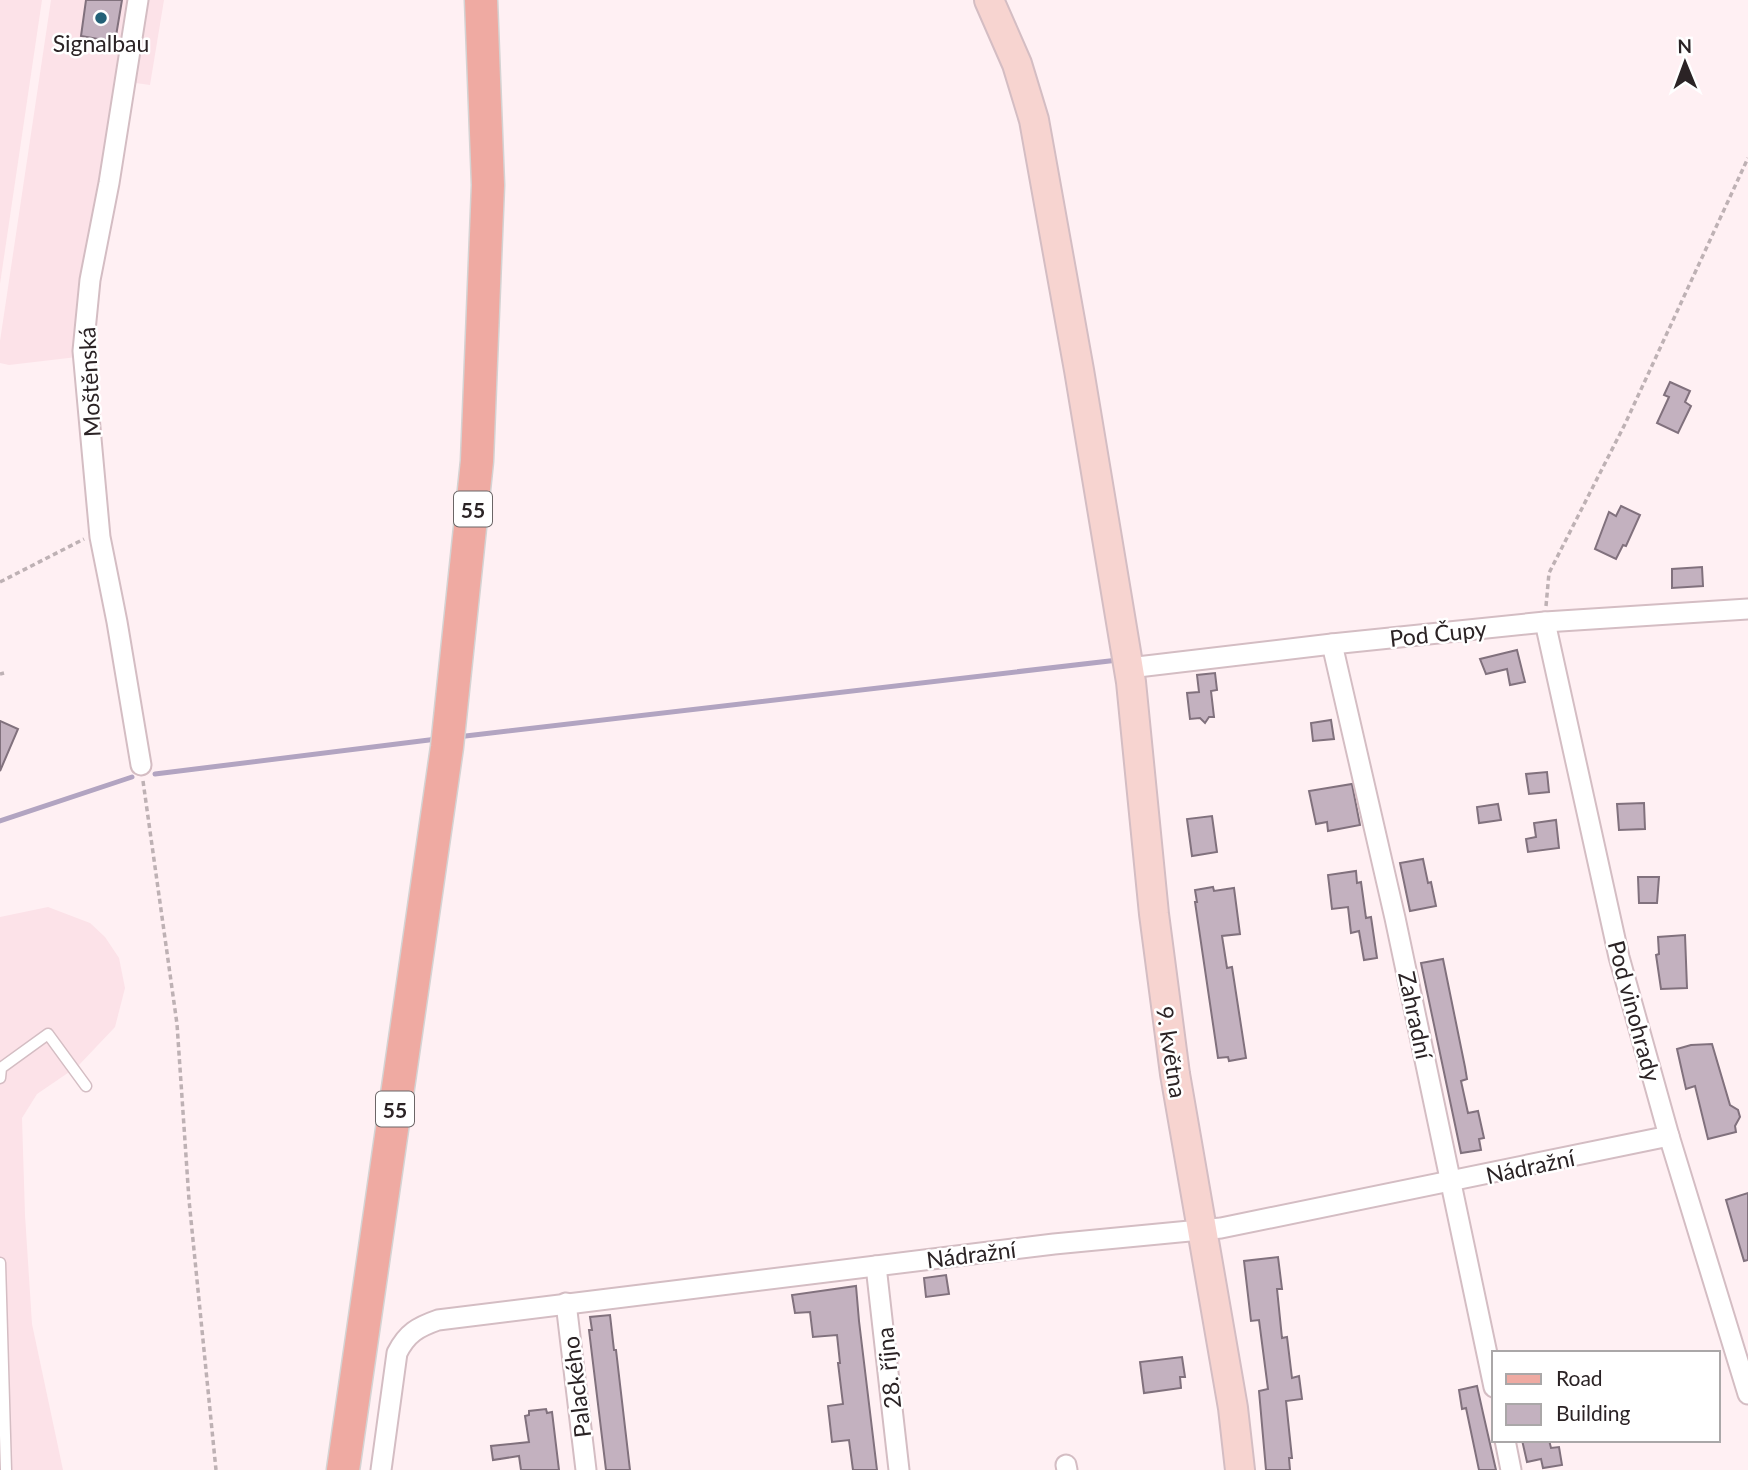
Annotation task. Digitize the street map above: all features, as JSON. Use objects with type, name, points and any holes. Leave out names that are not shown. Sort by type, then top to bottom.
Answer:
[{"type":"main road","name":"55","points":[[343,1470],[449,736],[474,501],[482,381],[488,170],[481,0]]},
{"type":"street","name":"Moštěnská","points":[[138,0],[84,328],[83,351],[100,537],[141,765]]},
{"type":"street","name":"9. května","points":[[989,0],[1017,64],[1034,120],[1123,632],[1163,992],[1201,1231],[1233,1408],[1240,1470]]},
{"type":"street","name":"Pod Čupy","points":[[1129,668],[1545,622],[1748,609]]},
{"type":"street","name":"Pod vinohrady","points":[[1545,622],[1619,957],[1748,1394]]},
{"type":"street","name":"Zahradní","points":[[1332,644],[1395,918],[1492,1377]]},
{"type":"street","name":"Nádražní","points":[[381,1470],[397,1353],[404,1339],[418,1327],[438,1320],[1066,1243],[1201,1231],[1670,1136]]},
{"type":"street","name":"28. října","points":[[876,1266],[899,1470]]},
{"type":"street","name":"Palackého","points":[[566,1303],[586,1470]]},
{"type":"street","points":[[1505,1442],[1511,1470]]},
{"type":"lane","points":[[0,1077],[1,1068],[48,1034],[86,1086]]},
{"type":"lane","points":[[0,1263],[6,1470]]},
{"type":"path","points":[[1545,622],[1549,573],[1625,424],[1748,158]]},
{"type":"path","points":[[0,582],[84,539],[100,537]]},
{"type":"path","points":[[141,765],[177,1024],[189,1200],[216,1470]]},
{"type":"shaded area","points":[[0,0],[42,0],[0,284]]},
{"type":"shaded area","name":"Signalbau","points":[[51,0],[164,0],[150,85],[114,80],[77,357],[9,365],[0,363],[0,341]]},
{"type":"shaded area","points":[[48,907],[90,923],[105,937],[119,958],[125,988],[115,1027],[78,1066],[37,1094],[22,1118],[32,1324],[63,1470],[0,1470],[0,917]]},
{"type":"building","name":"Signalbau","points":[[86,0],[122,0],[115,42],[81,36]]},
{"type":"building","points":[[1670,382],[1690,391],[1685,402],[1691,406],[1678,433],[1657,423],[1669,397],[1664,395]]},
{"type":"building","points":[[1621,506],[1640,515],[1626,546],[1623,545],[1616,559],[1595,549],[1609,512],[1616,516]]},
{"type":"building","points":[[1702,567],[1703,586],[1672,588],[1672,569]]},
{"type":"building","points":[[1517,650],[1525,682],[1510,685],[1507,669],[1486,674],[1480,659]]},
{"type":"building","points":[[1215,673],[1217,690],[1211,691],[1214,717],[1209,717],[1205,723],[1200,718],[1190,719],[1187,693],[1199,692],[1197,675]]},
{"type":"building","points":[[1331,720],[1334,739],[1313,741],[1311,723]]},
{"type":"building","points":[[0,721],[18,729],[0,771]]},
{"type":"building","points":[[1547,772],[1549,792],[1529,794],[1526,774]]},
{"type":"building","points":[[1352,784],[1360,825],[1328,831],[1327,822],[1316,824],[1309,791]]},
{"type":"building","points":[[1644,803],[1645,829],[1619,830],[1617,804]]},
{"type":"building","points":[[1498,804],[1501,820],[1479,823],[1477,807]]},
{"type":"building","points":[[1212,816],[1217,852],[1192,856],[1187,819]]},
{"type":"building","points":[[1556,820],[1559,848],[1528,852],[1526,839],[1536,837],[1534,823]]},
{"type":"building","points":[[1423,859],[1436,906],[1410,911],[1400,863]]},
{"type":"building","points":[[1356,871],[1357,883],[1361,882],[1366,918],[1371,917],[1377,958],[1364,960],[1359,931],[1351,933],[1348,907],[1332,909],[1328,875]]},
{"type":"building","points":[[1638,877],[1659,877],[1657,903],[1639,903]]},
{"type":"building","points":[[1213,887],[1214,891],[1234,888],[1240,934],[1222,936],[1227,968],[1232,967],[1246,1058],[1229,1061],[1228,1057],[1218,1058],[1195,902],[1195,890]]},
{"type":"building","points":[[1685,935],[1687,988],[1661,989],[1656,955],[1659,954],[1658,937]]},
{"type":"building","points":[[1443,959],[1467,1079],[1461,1081],[1468,1113],[1478,1111],[1484,1138],[1479,1139],[1481,1150],[1461,1153],[1421,963]]},
{"type":"building","points":[[1712,1044],[1730,1105],[1738,1110],[1740,1117],[1735,1126],[1736,1132],[1708,1139],[1695,1086],[1686,1089],[1677,1049]]},
{"type":"building","points":[[1748,1193],[1748,1260],[1744,1261],[1726,1200]]},
{"type":"building","points":[[1278,1257],[1282,1289],[1277,1289],[1282,1338],[1287,1337],[1292,1378],[1299,1376],[1302,1399],[1286,1401],[1292,1458],[1289,1458],[1290,1470],[1266,1470],[1259,1391],[1268,1389],[1259,1320],[1251,1321],[1244,1261]]},
{"type":"building","points":[[946,1275],[949,1294],[926,1297],[924,1278]]},
{"type":"building","points":[[856,1286],[877,1470],[853,1470],[849,1440],[832,1442],[828,1406],[843,1404],[837,1335],[813,1337],[810,1312],[795,1313],[792,1295]]},
{"type":"building","points":[[610,1315],[630,1470],[606,1470],[589,1330],[592,1330],[590,1317]]},
{"type":"building","points":[[1182,1357],[1185,1377],[1180,1377],[1181,1388],[1144,1393],[1140,1362]]},
{"type":"building","points":[[1477,1386],[1496,1470],[1479,1470],[1466,1408],[1462,1409],[1459,1390]]},
{"type":"building","points":[[546,1409],[547,1413],[552,1412],[559,1470],[521,1470],[519,1456],[493,1460],[491,1446],[529,1442],[525,1416],[529,1415],[529,1411]]},
{"type":"building","points":[[1522,1442],[1550,1442],[1551,1448],[1559,1447],[1562,1465],[1543,1468],[1541,1459],[1527,1462]]},
{"type":"waterway","points":[[457,737],[1118,660]]},
{"type":"waterway","points":[[155,774],[437,739]]},
{"type":"waterway","points":[[0,821],[132,777]]},
{"type":"place","name":"Signalbau","points":[[101,18]]}]
